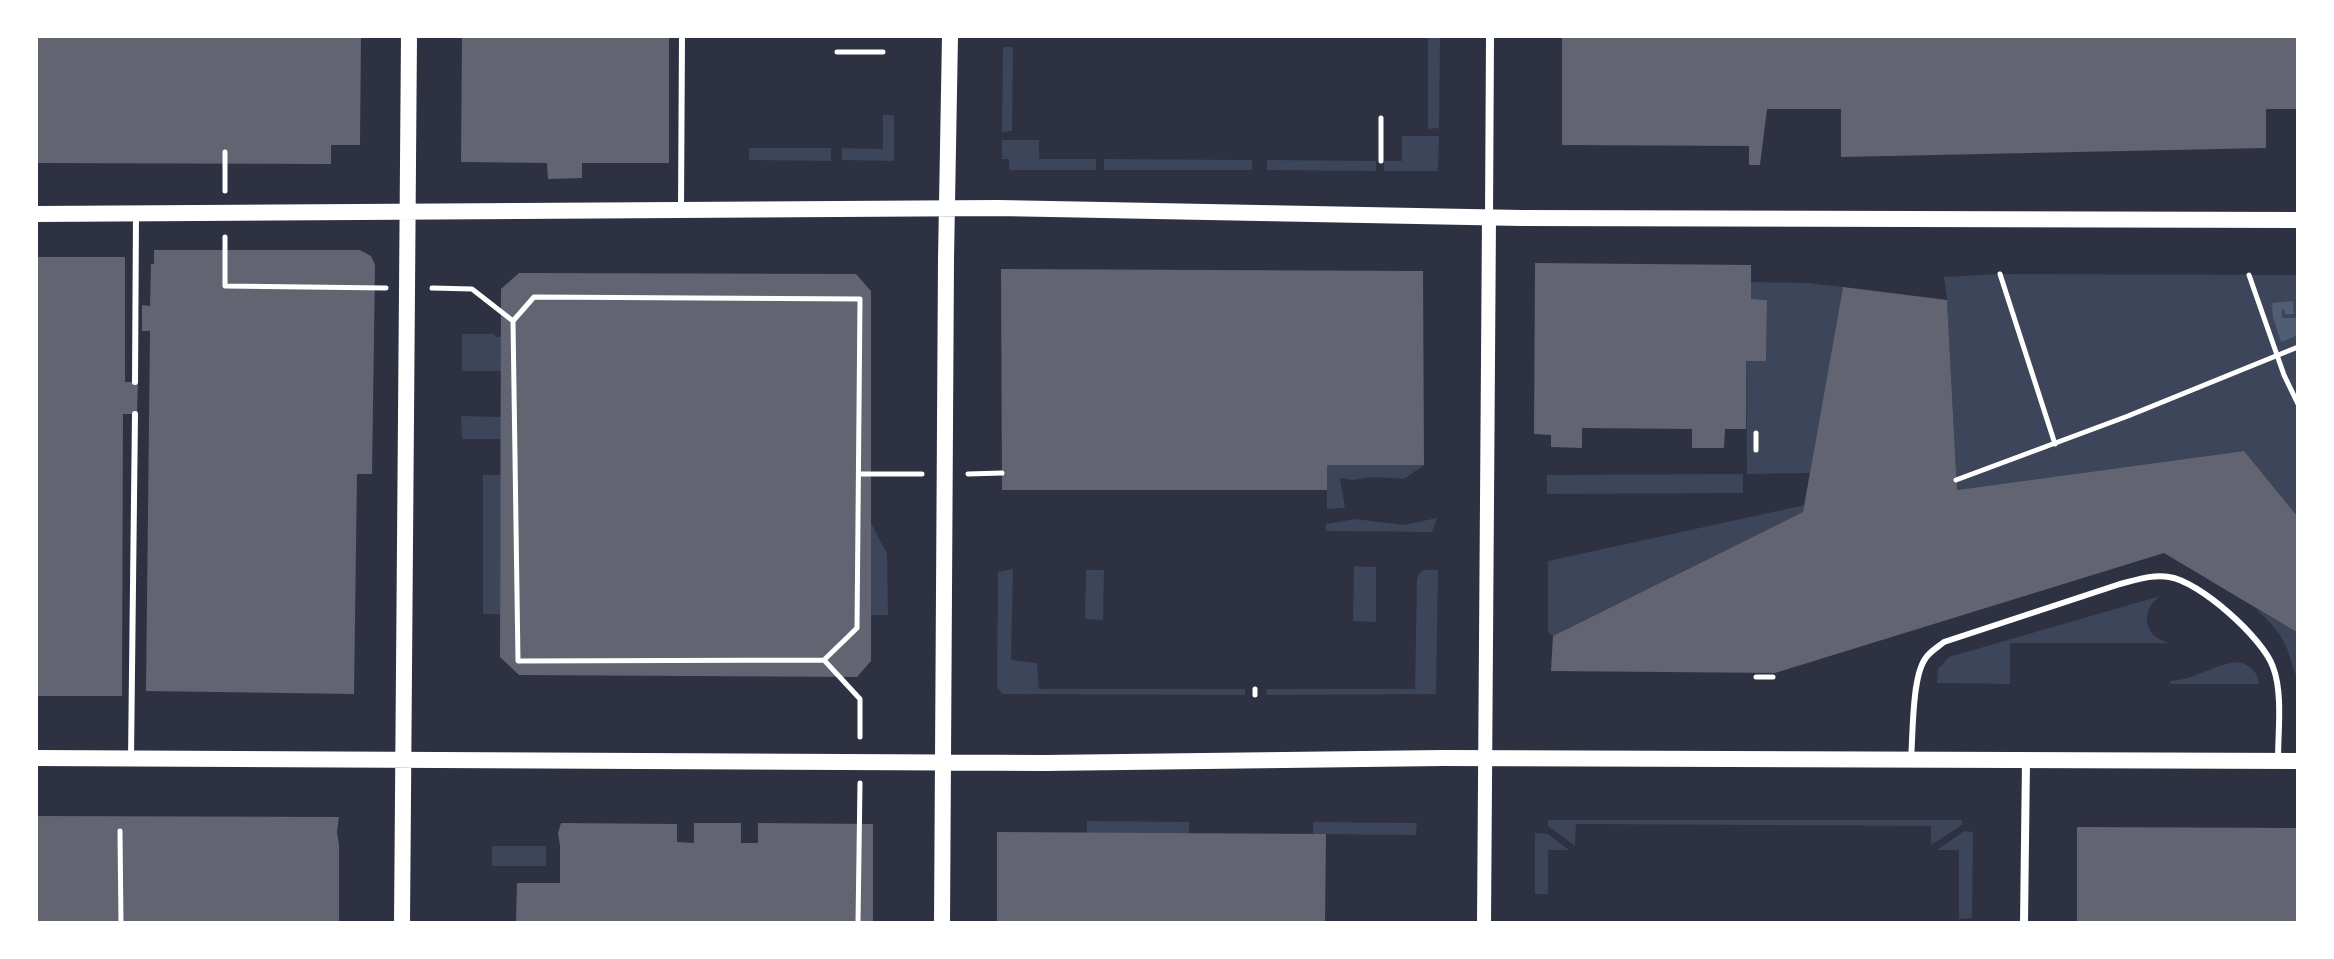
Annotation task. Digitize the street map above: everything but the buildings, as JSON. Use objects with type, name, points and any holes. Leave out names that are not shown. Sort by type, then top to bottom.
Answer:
[{"type":"main road","points":[[402,923],[409,36]]},
{"type":"main road","points":[[942,923],[950,36]]},
{"type":"main road","points":[[36,214],[947,208],[1489,218],[2298,220]]},
{"type":"main road","points":[[36,758],[943,762],[1485,759],[2298,761]]},
{"type":"street","points":[[1484,923],[1490,36]]},
{"type":"street","points":[[2024,923],[2026,760]]},
{"type":"lane","points":[[681,209],[682,36]]},
{"type":"lane","points":[[135,382],[136,213]]},
{"type":"lane","points":[[131,757],[135,414]]},
{"type":"lane","points":[[1911,759],[1919,672],[1925,659],[1944,642],[2120,584],[2166,576],[2185,580],[2204,593],[2250,634],[2273,666],[2278,689],[2278,760]]},
{"type":"path","points":[[837,52],[883,52]]},
{"type":"path","points":[[1381,118],[1381,161]]},
{"type":"path","points":[[225,152],[225,192]]},
{"type":"path","points":[[225,236],[225,286],[387,288]]},
{"type":"path","points":[[2000,274],[2055,444]]},
{"type":"path","points":[[2249,275],[2298,404]]},
{"type":"path","points":[[430,288],[472,289],[513,321]]},
{"type":"path","points":[[534,297],[860,299],[857,628],[824,660],[518,661],[513,321],[534,297]]},
{"type":"path","points":[[1956,480],[2298,347]]},
{"type":"path","points":[[1756,433],[1756,450]]},
{"type":"path","points":[[1756,677],[1773,677]]},
{"type":"path","points":[[120,831],[121,923]]},
{"type":"shaded area","points":[[1428,36],[1440,36],[1439,128],[1428,129]]},
{"type":"shaded area","points":[[1003,47],[1013,47],[1012,131],[1002,132]]},
{"type":"shaded area","points":[[883,115],[894,115],[894,161],[842,160],[842,148],[883,149]]},
{"type":"shaded area","points":[[1402,136],[1439,136],[1438,171],[1384,171],[1384,161],[1402,161]]},
{"type":"shaded area","points":[[1002,140],[1039,140],[1039,159],[1096,159],[1096,170],[1009,170],[1009,159],[1002,159]]},
{"type":"shaded area","points":[[749,148],[831,148],[831,161],[749,160]]},
{"type":"shaded area","points":[[1104,159],[1252,160],[1252,170],[1104,170]]},
{"type":"shaded area","points":[[1267,160],[1376,161],[1376,171],[1267,170]]},
{"type":"shaded area","points":[[2000,274],[2298,275],[2298,517],[2244,451],[1957,490],[1944,277]]},
{"type":"shaded area","points":[[1751,282],[1843,287],[1810,473],[1747,474],[1746,361],[1766,361],[1767,300],[1751,299]]},
{"type":"shaded area","points":[[2293,301],[2294,314],[2285,314],[2284,309],[2282,318],[2298,318],[2298,335],[2281,342],[2272,303]]},
{"type":"shaded area","points":[[462,334],[495,334],[495,337],[501,337],[501,371],[462,371]]},
{"type":"shaded area","points":[[461,416],[501,417],[501,439],[462,439]]},
{"type":"shaded area","points":[[1327,465],[1424,465],[1404,479],[1340,478],[1345,508],[1327,509]]},
{"type":"shaded area","points":[[1743,474],[1743,493],[1547,494],[1547,475]]},
{"type":"shaded area","points":[[483,475],[501,475],[500,614],[483,614]]},
{"type":"shaded area","points":[[1805,505],[1803,512],[1553,636],[1548,632],[1548,561]]},
{"type":"shaded area","points":[[1437,518],[1432,532],[1326,531],[1326,524],[1355,519],[1404,525]]},
{"type":"shaded area","points":[[871,523],[887,554],[888,615],[871,615]]},
{"type":"shaded area","points":[[1354,566],[1376,567],[1376,622],[1353,621]]},
{"type":"shaded area","points":[[1013,569],[1011,660],[1037,663],[1039,689],[1245,689],[1245,695],[1002,694],[997,687],[998,572]]},
{"type":"shaded area","points":[[1086,570],[1104,570],[1103,620],[1085,619]]},
{"type":"shaded area","points":[[1424,570],[1438,570],[1436,694],[1266,695],[1267,689],[1415,689],[1417,579]]},
{"type":"shaded area","points":[[2160,596],[2149,609],[2147,623],[2155,636],[2170,643],[2010,643],[2010,684],[1937,683],[1938,669],[1949,657]]},
{"type":"shaded area","points":[[2255,608],[2298,633],[2298,678],[2283,641]]},
{"type":"shaded area","points":[[2236,662],[2252,668],[2259,684],[2170,684],[2170,681]]},
{"type":"shaded area","points":[[1548,820],[1962,820],[1962,825],[1931,845],[1931,826],[1576,824],[1575,846],[1548,826]]},
{"type":"shaded area","points":[[1087,821],[1189,822],[1189,833],[1087,833]]},
{"type":"shaded area","points":[[1313,822],[1417,823],[1416,835],[1313,834]]},
{"type":"shaded area","points":[[1964,831],[1973,832],[1972,918],[1959,919],[1959,850],[1937,850]]},
{"type":"shaded area","points":[[1535,833],[1548,834],[1569,850],[1548,850],[1548,894],[1535,894]]},
{"type":"shaded area","points":[[492,846],[546,846],[546,866],[492,866]]}]
